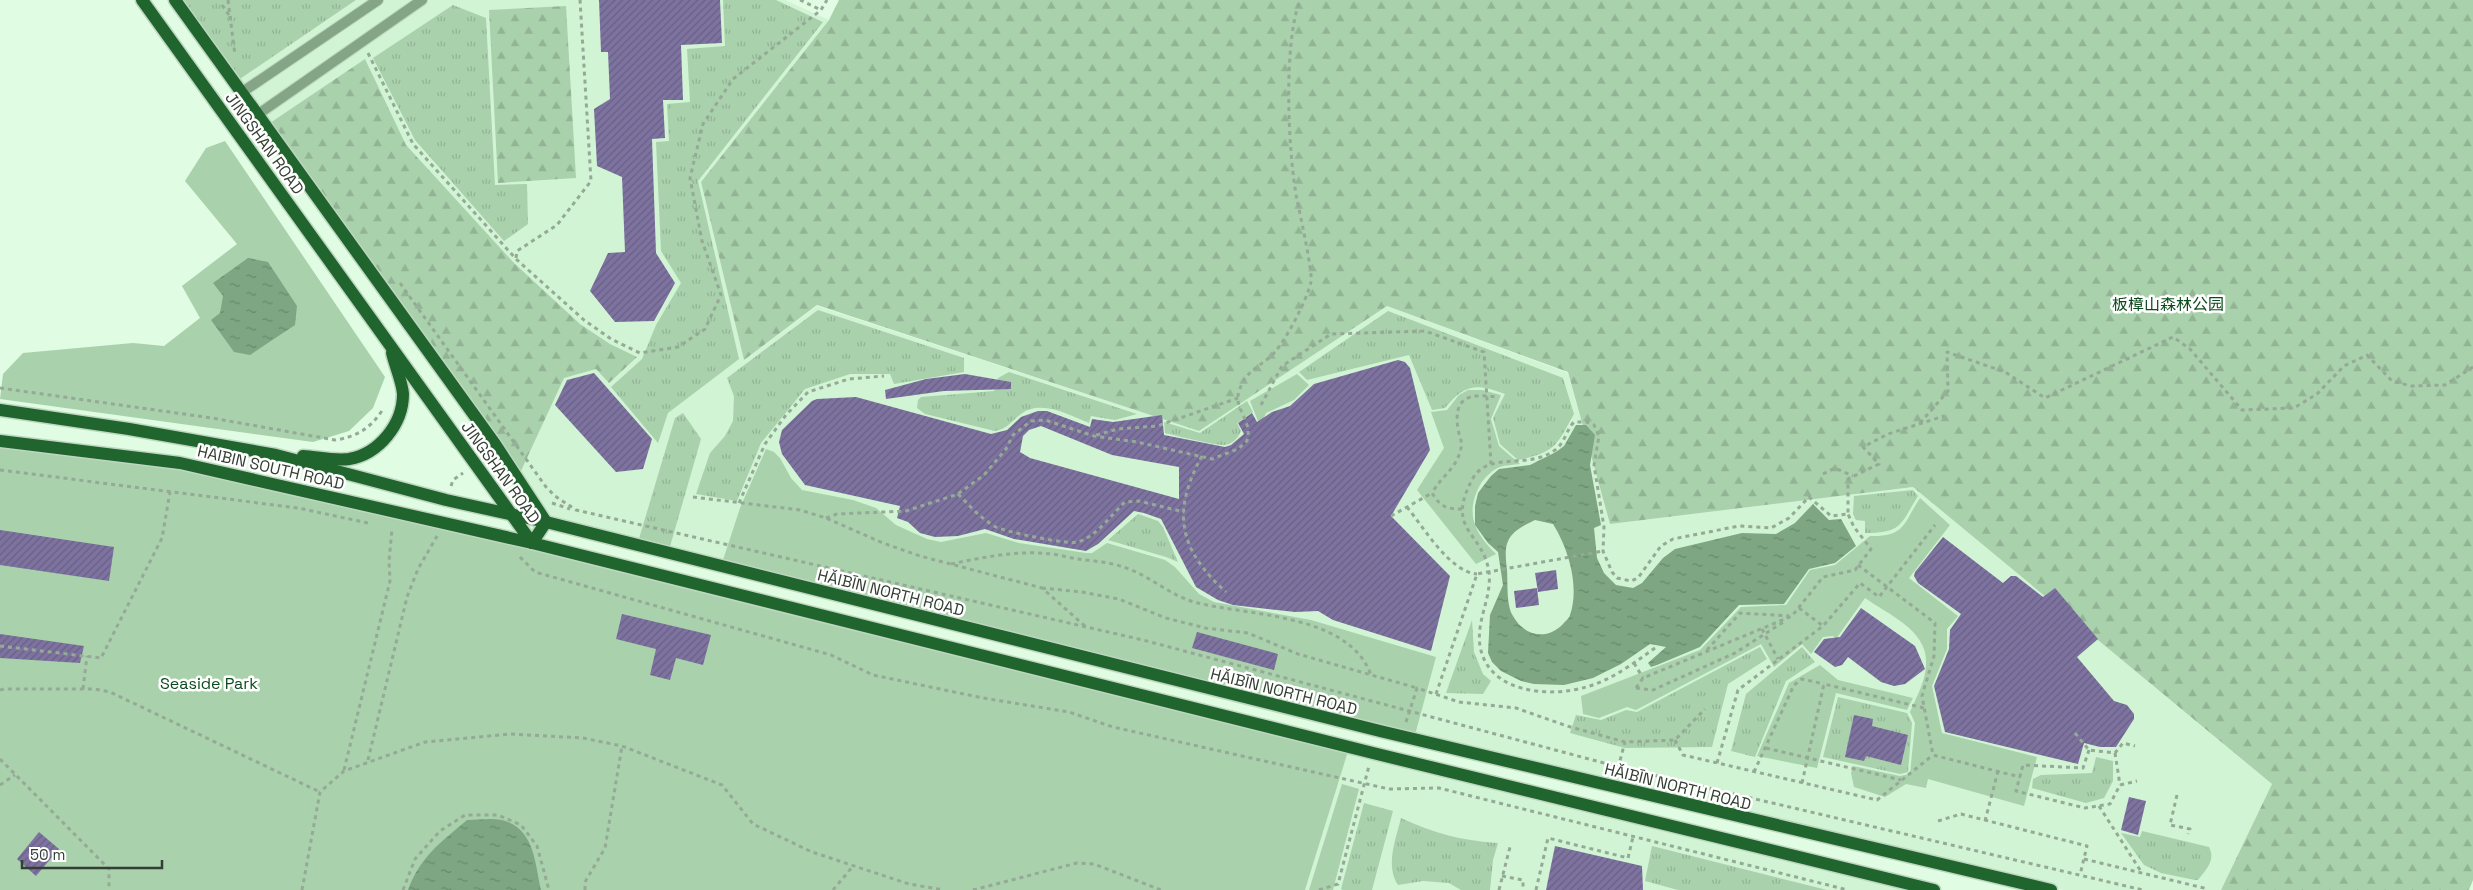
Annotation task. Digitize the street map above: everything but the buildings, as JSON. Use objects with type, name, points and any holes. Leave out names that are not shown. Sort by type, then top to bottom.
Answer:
[{"type":"main road","name":"JINGSHAN ROAD","points":[[142,0],[532,543],[546,522],[495,444],[175,0]]},
{"type":"main road","points":[[276,455],[348,459],[373,450],[399,419],[403,393],[389,344]]},
{"type":"main road","name":"HAIBIN SOUTH ROAD","points":[[0,410],[129,429],[276,455],[512,516]]},
{"type":"main road","name":"HAIBIN SOUTH ROAD","points":[[0,441],[180,463],[532,543]]},
{"type":"main road","name":"HǍIBĪN NORTH ROAD","points":[[512,516],[546,522],[1402,736],[2051,890]]},
{"type":"main road","points":[[532,543],[1373,753],[1934,890]]},
{"type":"lane","points":[[241,93],[378,0]]},
{"type":"lane","points":[[257,116],[422,0]]},
{"type":"path","points":[[228,0],[235,55],[240,62]]},
{"type":"path","points":[[516,259],[517,251],[557,224],[591,181],[580,0]]},
{"type":"path","points":[[800,0],[821,10]]},
{"type":"path","points":[[363,43],[412,144],[516,259],[584,320],[610,338],[640,353],[678,347],[705,329],[721,295],[702,241],[690,178],[703,124],[733,80],[821,10],[827,0]]},
{"type":"path","points":[[826,518],[837,514],[906,512],[958,494],[984,475],[1006,449],[1013,435],[1031,421],[1045,420],[1094,436],[1137,442],[1212,458],[1238,449],[1247,441],[1248,423],[1241,412],[1238,398],[1245,379],[1254,367],[1269,358],[1287,336],[1312,281],[1292,173],[1290,55],[1300,0]]},
{"type":"path","points":[[222,5],[230,16]]},
{"type":"path","points":[[399,281],[510,433],[546,487],[555,496],[576,510],[1087,627],[1410,710],[1619,767],[2143,890]]},
{"type":"path","points":[[1260,405],[1282,366],[1331,334],[1425,331],[1484,352],[1491,464]]},
{"type":"path","points":[[1920,424],[1948,391],[1947,352],[2005,372],[2045,398],[2172,337],[2190,350],[2242,410],[2294,408],[2317,394],[2344,366],[2367,355],[2392,380],[2412,386],[2446,385],[2473,367]]},
{"type":"path","points":[[739,503],[764,444],[786,415],[808,392],[849,379],[884,376]]},
{"type":"path","points":[[0,388],[212,418],[335,440],[347,438],[376,422],[385,402]]},
{"type":"path","points":[[1391,516],[1432,493],[1436,485],[1448,475],[1462,446],[1457,414],[1460,404],[1468,396],[1486,395],[1497,397]]},
{"type":"path","points":[[1094,436],[1118,429],[1157,426],[1238,398]]},
{"type":"path","points":[[1792,616],[1643,678],[1636,688],[1653,690],[1735,653],[1792,616],[1823,577],[1854,570],[1871,549],[1854,527],[1848,514],[1848,479],[1879,464],[1863,447],[1888,434],[1944,416]]},
{"type":"path","points":[[1655,648],[1634,664],[1599,683],[1568,691],[1526,690],[1496,675],[1488,668],[1483,658],[1479,630],[1489,593],[1489,572],[1482,550],[1473,540],[1464,524],[1462,510],[1474,476],[1484,466],[1498,462],[1526,462],[1542,457],[1556,450],[1574,422],[1587,422],[1594,425],[1599,436],[1594,465],[1604,526],[1602,551],[1617,578],[1631,582],[1638,578],[1661,546],[1673,539],[1739,526],[1771,528],[1789,518],[1809,498],[1831,516],[1848,514]]},
{"type":"path","points":[[495,444],[510,433]]},
{"type":"path","points":[[1202,456],[1188,490],[1182,519],[1189,548],[1212,580],[1226,592]]},
{"type":"path","points":[[446,500],[453,480],[474,464]]},
{"type":"path","points":[[1823,474],[1835,468],[1854,477]]},
{"type":"path","points":[[0,470],[298,508],[374,525]]},
{"type":"path","points":[[0,646],[101,658],[162,538],[170,492]]},
{"type":"path","points":[[1432,493],[1441,506],[1449,510],[1462,510]]},
{"type":"path","points":[[958,494],[974,512],[998,528],[1066,543],[1079,542],[1090,535],[1125,502],[1139,502],[1184,512]]},
{"type":"path","points":[[693,497],[800,510],[826,518],[883,543],[951,564],[1042,588],[1082,592],[1119,599],[1166,618],[1205,628],[1248,633],[1298,654],[1459,702],[1516,708],[1567,726],[1624,742],[1675,740],[1705,708]]},
{"type":"path","points":[[1407,507],[1454,564],[1468,574],[1489,572],[1602,551]]},
{"type":"path","points":[[368,761],[407,597],[418,569],[436,538],[440,523]]},
{"type":"path","points":[[1717,763],[1738,690],[1823,626],[1860,583],[1879,597],[1935,525]]},
{"type":"path","points":[[383,527],[401,531]]},
{"type":"path","points":[[344,771],[390,581],[388,561],[392,529]]},
{"type":"path","points":[[427,537],[446,541]]},
{"type":"path","points":[[951,564],[999,554],[1022,553],[1052,554],[1124,567],[1158,583],[1174,594],[1195,602],[1272,616],[1321,629],[1343,640],[1357,651],[1366,661],[1371,675]]},
{"type":"path","points":[[513,556],[523,558],[535,572],[831,655],[873,675],[983,698],[1069,712],[1113,727],[1390,789],[1439,788],[1848,890]]},
{"type":"path","points":[[1858,566],[1935,623],[1934,656],[1922,696],[1933,755]]},
{"type":"path","points":[[1436,694],[1477,574]]},
{"type":"path","points":[[1042,588],[1087,627]]},
{"type":"path","points":[[1799,608],[1823,626]]},
{"type":"path","points":[[1706,652],[1740,613],[1792,616]]},
{"type":"path","points":[[1762,629],[1778,659]]},
{"type":"path","points":[[83,689],[87,656]]},
{"type":"path","points":[[1634,664],[1643,678]]},
{"type":"path","points":[[1754,772],[1794,685],[1802,679],[1924,708]]},
{"type":"path","points":[[1802,783],[1824,684]]},
{"type":"path","points":[[1402,736],[1416,688]]},
{"type":"path","points":[[0,690],[83,689],[110,692],[320,792]]},
{"type":"path","points":[[2075,733],[2089,750],[2115,753]]},
{"type":"path","points":[[302,890],[320,792],[344,771],[425,742],[510,734],[583,738],[622,746],[722,785],[753,824],[812,852],[909,884],[944,890]]},
{"type":"path","points":[[1675,740],[1683,755],[1878,800],[1933,755]]},
{"type":"path","points":[[1614,787],[1624,742]]},
{"type":"path","points":[[2089,750],[2083,768],[2023,765],[2016,791],[2085,808],[2110,804],[2120,785],[2115,753],[2123,743],[2135,746]]},
{"type":"path","points":[[585,890],[585,882],[605,848],[622,746]]},
{"type":"path","points":[[1766,748],[1902,780]]},
{"type":"path","points":[[1319,890],[1338,884],[1373,753]]},
{"type":"path","points":[[1933,755],[2020,777]]},
{"type":"path","points":[[0,759],[109,870],[109,890]]},
{"type":"path","points":[[1985,821],[1998,771]]},
{"type":"path","points":[[0,785],[15,775]]},
{"type":"path","points":[[2120,785],[2137,781]]},
{"type":"path","points":[[2178,795],[2170,825],[2190,829],[2188,834]]},
{"type":"path","points":[[2099,806],[2143,873]]},
{"type":"path","points":[[1938,821],[1961,814],[2087,846],[2080,875]]},
{"type":"path","points":[[403,890],[416,859],[440,831],[465,815],[498,815],[521,825],[536,846],[549,890]]},
{"type":"path","points":[[1536,890],[1548,838],[1628,858],[1633,837]]},
{"type":"path","points":[[1499,890],[1510,848]]},
{"type":"path","points":[[2084,859],[2208,889]]},
{"type":"path","points":[[974,890],[1077,863],[1094,864],[1149,888],[1161,890]]},
{"type":"path","points":[[833,890],[854,866]]},
{"type":"path","points":[[1502,876],[1523,880],[1523,890]]},
{"type":"shaded area","points":[[356,0],[785,0],[829,20],[701,182],[744,360],[817,306],[1199,431],[1387,306],[1568,373],[1610,524],[1913,487],[2272,784],[2221,890],[2064,890],[1443,746],[546,522],[234,83]]},
{"type":"shaded area","points":[[1349,747],[1924,890],[1305,890]]},
{"type":"green space","points":[[175,0],[356,0],[234,83]]},
{"type":"green space","points":[[723,0],[776,0],[823,22],[698,181],[739,359],[668,413],[658,443],[611,387],[642,359],[656,325],[681,283],[661,251],[656,142],[669,141],[667,104],[690,102],[687,49],[725,46]]},
{"type":"green space","name":"板樟山森林公园","points":[[839,0],[2473,0],[2473,880],[2469,890],[2221,890],[2272,784],[1913,487],[1610,524],[1568,372],[1387,306],[1199,431],[817,305],[744,360],[701,182],[829,20]]},
{"type":"green space","points":[[453,5],[486,18],[495,185],[527,184],[528,224],[504,241],[415,140],[373,58]]},
{"type":"green space","points":[[566,6],[576,178],[498,183],[489,10]]},
{"type":"green space","points":[[365,59],[406,145],[514,263],[580,324],[610,344],[637,357],[609,383],[596,369],[564,378],[520,473],[270,123]]},
{"type":"green space","points":[[225,141],[385,377],[373,408],[349,431],[313,442],[0,399],[3,374],[23,353],[133,343],[164,346],[200,318],[182,286],[237,244],[185,181],[206,148]]},
{"type":"green space","points":[[818,310],[964,358],[964,372],[894,384],[890,374],[850,374],[805,389],[761,443],[737,501],[696,494],[710,453],[725,436],[733,421],[734,396],[727,378]]},
{"type":"green space","points":[[1388,311],[1563,378],[1574,414],[1558,441],[1554,446],[1540,454],[1518,460],[1500,444],[1493,418],[1505,394],[1486,388],[1472,388],[1459,394],[1445,408],[1432,410],[1409,355],[1307,380],[1299,372]]},
{"type":"green space","points":[[1009,372],[1137,414],[1115,420],[1091,416],[1089,423],[1055,410],[1037,408],[1021,414],[1007,426],[995,431],[925,414],[917,408],[918,400],[921,397],[994,391],[998,378]]},
{"type":"green space","points":[[1297,374],[1309,385],[1294,400],[1266,413],[1260,426],[1250,401]]},
{"type":"green space","points":[[1468,390],[1482,390],[1501,395],[1491,419],[1499,446],[1520,464],[1502,466],[1494,470],[1482,482],[1475,495],[1473,505],[1474,522],[1482,538],[1496,554],[1476,564],[1417,490],[1444,448],[1431,412],[1447,410],[1459,395]]},
{"type":"green space","points":[[1247,401],[1253,412],[1237,423],[1241,431],[1233,442],[1224,445],[1213,444],[1165,433],[1164,422],[1200,433]]},
{"type":"green space","points":[[683,413],[701,439],[669,550],[638,542],[675,418]]},
{"type":"green space","name":"Seaside Park","points":[[0,441],[180,463],[1349,748],[1305,890],[0,890]]},
{"type":"green space","points":[[766,449],[774,452],[780,458],[791,478],[802,490],[853,500],[876,508],[896,525],[927,539],[941,542],[986,533],[1019,543],[1086,553],[1092,553],[1107,543],[1165,560],[1175,567],[1199,594],[1214,602],[1311,620],[1436,657],[1415,735],[722,563],[740,508]]},
{"type":"green space","points":[[1913,490],[1918,496],[1903,520],[1893,529],[1877,533],[1865,533],[1865,521],[1856,520],[1853,514],[1854,496]]},
{"type":"green space","points":[[1920,498],[1950,525],[1909,578],[1958,616],[1947,629],[1947,649],[1932,686],[1942,733],[2037,757],[2024,806],[1928,779],[1926,788],[1906,784],[1885,797],[1854,787],[1851,773],[1853,766],[1900,776],[1910,774],[1915,723],[1910,712],[1923,683],[1926,671],[1925,653],[1914,633],[1906,625],[1865,598],[1836,639],[1833,636],[1823,637],[1811,654],[1802,644],[1774,667],[1761,644],[1636,710],[1627,707],[1599,718],[1583,714],[1581,696],[1700,650],[1741,607],[1786,605],[1810,570],[1835,565],[1870,536],[1882,536],[1897,531],[1906,522]]},
{"type":"green space","points":[[1138,514],[1158,521],[1163,527],[1178,562],[1108,540]]},
{"type":"green space","points":[[1472,620],[1474,652],[1483,674],[1491,681],[1483,694],[1446,693]]},
{"type":"green space","points":[[1760,647],[1767,659],[1728,684],[1712,747],[1625,748],[1570,733],[1576,715],[1601,720],[1626,710],[1637,712]]},
{"type":"green space","points":[[1802,647],[1815,662],[1786,681],[1755,757],[1731,751],[1746,694]]},
{"type":"green space","points":[[1820,665],[1838,680],[1913,698],[1907,710],[1836,693],[1817,768],[1757,756],[1789,683]]},
{"type":"green space","points":[[1838,697],[1907,713],[1912,723],[1908,772],[1900,774],[1823,757]]},
{"type":"green space","points":[[2096,757],[2113,761],[2113,781],[2104,798],[2086,803],[2032,788],[2033,779],[2041,775],[2092,773]]},
{"type":"green space","points":[[1342,784],[1359,789],[1333,890],[1309,890]]},
{"type":"green space","points":[[1364,803],[1393,811],[1372,890],[1343,890],[1341,889]]},
{"type":"green space","points":[[1401,818],[1448,835],[1498,843],[1493,860],[1490,890],[1461,890],[1449,883],[1423,881],[1398,885],[1392,869],[1392,861],[1394,843]]},
{"type":"green space","points":[[2142,831],[2209,847],[2211,861],[2198,880],[2161,873],[2144,865],[2121,833],[2140,837]]},
{"type":"green space","points":[[1652,846],[1827,890],[1678,890],[1645,881]]},
{"type":"water","points":[[248,258],[268,262],[297,306],[295,325],[250,355],[234,352],[211,320],[220,313],[223,296],[213,283]]},
{"type":"water","points":[[1576,425],[1586,425],[1595,435],[1590,465],[1601,525],[1594,528],[1597,558],[1604,573],[1616,585],[1633,588],[1642,583],[1663,558],[1675,549],[1742,533],[1776,534],[1795,523],[1813,504],[1829,520],[1841,519],[1856,546],[1835,563],[1809,569],[1784,604],[1739,605],[1700,647],[1657,665],[1651,667],[1648,663],[1666,647],[1650,644],[1621,664],[1593,678],[1564,685],[1534,684],[1521,681],[1501,671],[1492,662],[1488,653],[1490,615],[1503,585],[1498,552],[1488,543],[1475,525],[1475,506],[1478,493],[1499,469],[1530,465],[1564,446]],"holes":[[[1535,520],[1553,524],[1568,556],[1573,580],[1573,604],[1569,618],[1557,629],[1550,633],[1536,634],[1529,632],[1518,623],[1509,606],[1507,544],[1513,534]]]},
{"type":"water","points":[[467,820],[502,820],[513,824],[521,831],[532,848],[541,890],[408,890],[418,868],[425,859]]}]
